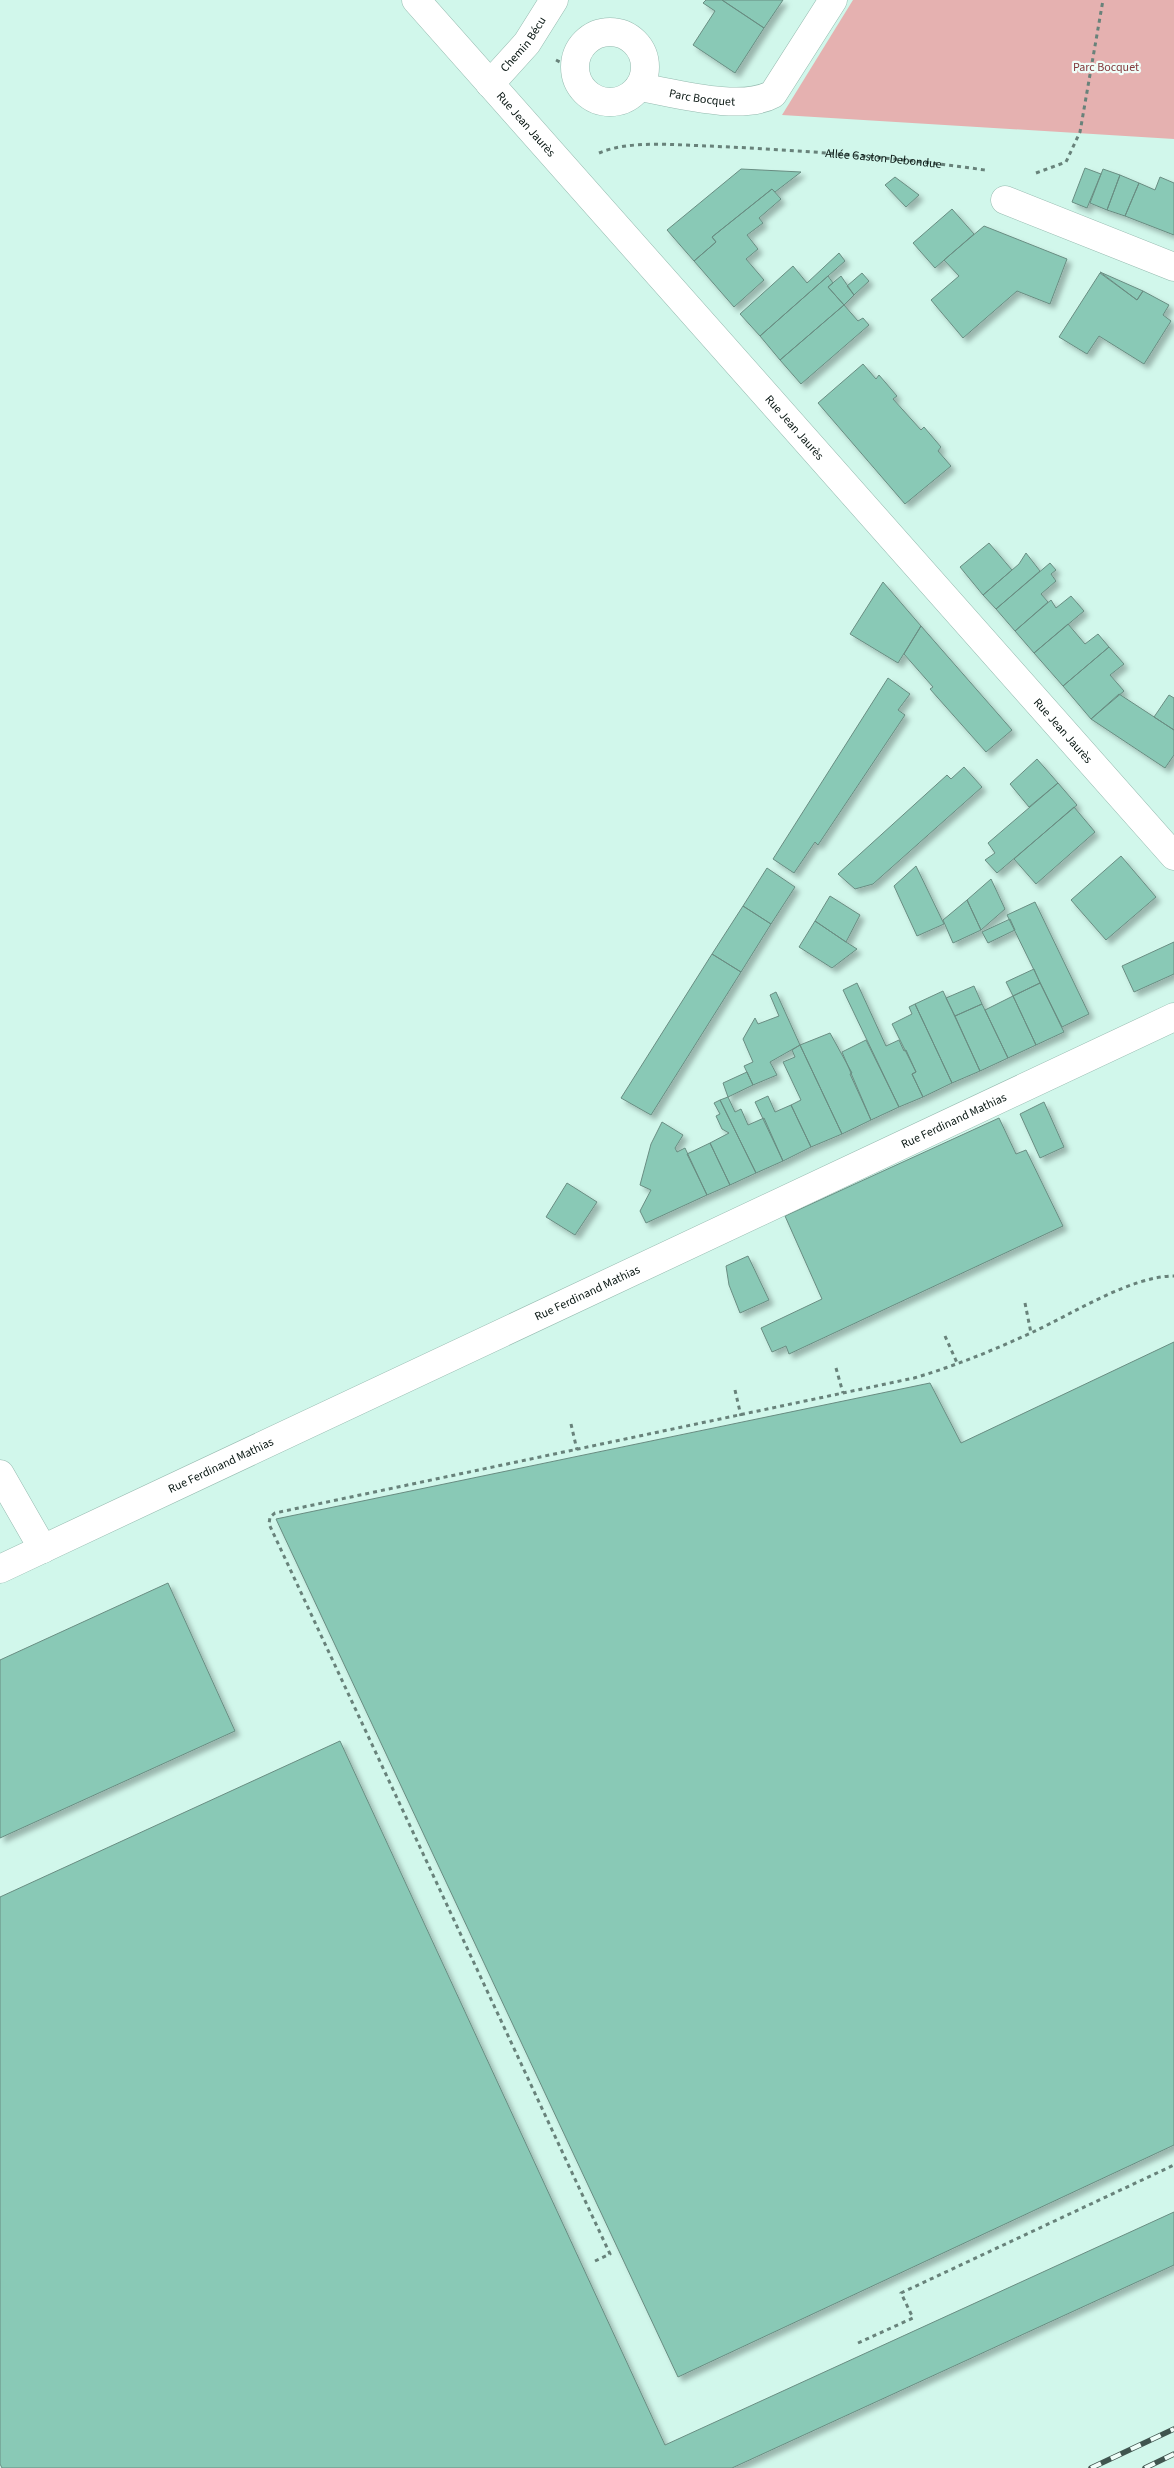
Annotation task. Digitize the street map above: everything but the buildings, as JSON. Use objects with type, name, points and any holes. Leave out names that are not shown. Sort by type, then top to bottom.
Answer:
[{"type":"street","name":"Rue Jean Jaurès","points":[[416,0],[1174,856]]},
{"type":"street","name":"Chemin Bécu","points":[[490,84],[527,43],[554,0]]},
{"type":"street","name":"Parc Bocquet","points":[[639,87],[730,102],[763,100],[773,94],[833,0]]},
{"type":"street","points":[[1005,200],[1174,267]]},
{"type":"street","name":"Rue Ferdinand Mathias","points":[[0,1569],[456,1352],[1174,1017]]},
{"type":"street","points":[[0,1474],[42,1549]]},
{"type":"path","points":[[1030,175],[1066,162],[1080,132],[1103,0]]},
{"type":"path","name":"Allée Gaston Debondue","points":[[570,174],[590,157],[613,147],[676,145],[740,148],[906,161],[992,172],[1005,200]]},
{"type":"path","points":[[595,2261],[610,2254],[269,1524],[270,1516],[275,1513],[577,1451],[914,1378],[958,1365],[1132,1285],[1158,1276],[1174,1276]]},
{"type":"path","points":[[1025,1303],[1031,1333]]},
{"type":"path","points":[[946,1336],[958,1365]]},
{"type":"path","points":[[836,1368],[844,1393]]},
{"type":"path","points":[[735,1390],[741,1416]]},
{"type":"path","points":[[571,1424],[577,1451]]},
{"type":"path","points":[[858,2343],[913,2318],[901,2293],[1174,2165]]},
{"type":"green space","name":"Parc Bocquet","points":[[853,0],[1174,0],[1174,139],[782,115]]},
{"type":"railway","points":[[1091,2468],[1174,2429]]},
{"type":"railway","points":[[1145,2468],[1174,2454]]}]
